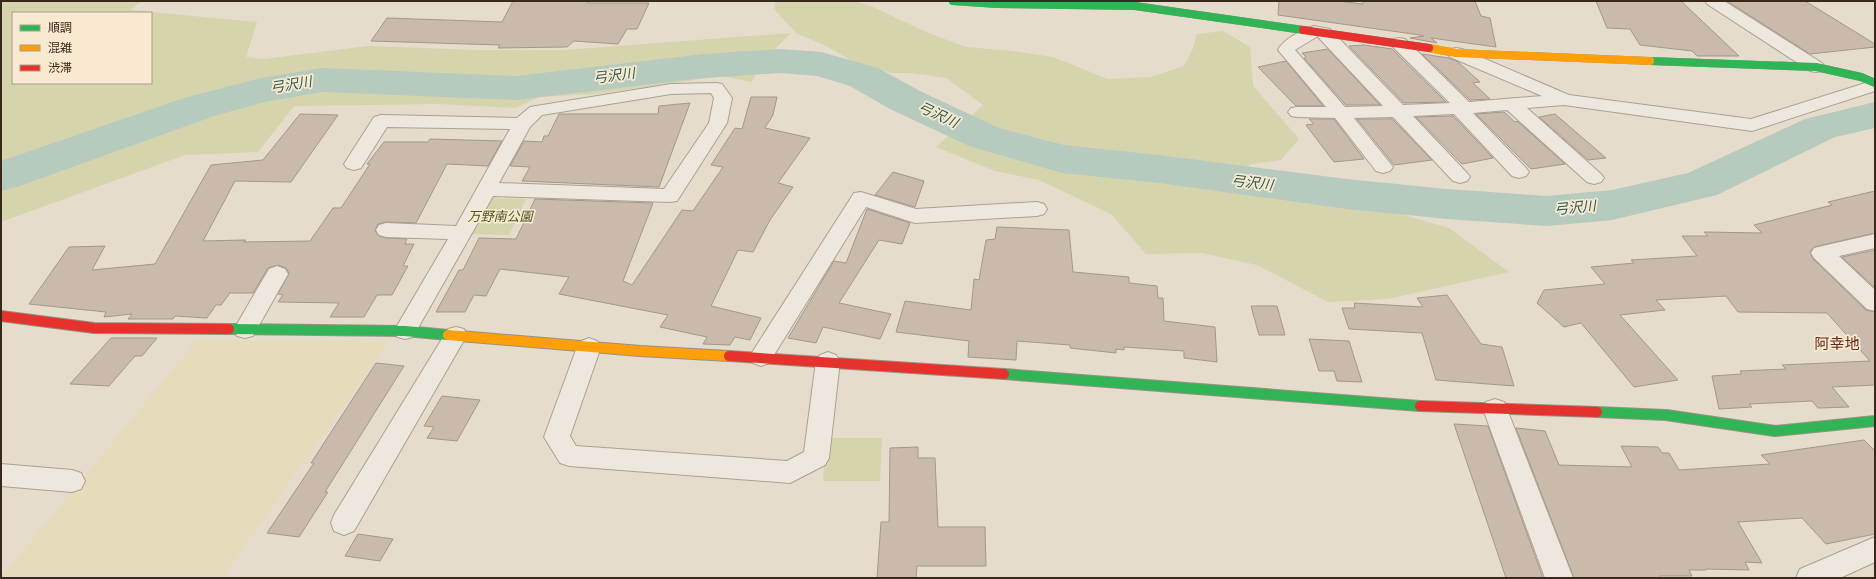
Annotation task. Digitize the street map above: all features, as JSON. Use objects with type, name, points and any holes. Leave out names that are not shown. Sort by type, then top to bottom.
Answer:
[{"type":"street","points":[[953,1],[998,4],[1135,6],[1399,43],[1456,53],[1816,67],[1870,79]]},
{"type":"street","points":[[1713,1],[1816,67]]},
{"type":"street","points":[[1319,32],[1398,110],[1460,177]]},
{"type":"street","points":[[1319,32],[1287,48],[1286,50],[1341,113],[1383,167]]},
{"type":"street","points":[[1399,43],[1461,107],[1519,172]]},
{"type":"street","points":[[1456,53],[1565,100]]},
{"type":"street","points":[[1298,112],[1341,113],[1512,105],[1565,100],[1752,125],[1870,79]]},
{"type":"street","points":[[405,331],[487,189],[522,124],[536,110],[671,89],[716,88],[723,98],[718,123],[670,196],[487,189]]},
{"type":"street","points":[[1512,105],[1594,178]]},
{"type":"street","points":[[354,164],[381,121],[522,124]]},
{"type":"street","points":[[761,357],[861,198],[915,216],[1037,209]]},
{"type":"street","points":[[386,230],[462,233]]},
{"type":"street","points":[[1875,241],[1822,253],[1875,303]]},
{"type":"street","points":[[245,330],[277,274]]},
{"type":"street","points":[[1,316],[94,328],[405,331],[456,334],[589,346],[828,360],[1396,405],[1666,416],[1775,431],[1875,421]]},
{"type":"street","points":[[344,523],[456,334]]},
{"type":"street","points":[[589,346],[557,437],[569,456],[790,472],[816,458],[828,360]]},
{"type":"street","points":[[1495,409],[1559,578]]},
{"type":"street","points":[[1,475],[72,481]]},
{"type":"street","points":[[1810,578],[1875,549]]},
{"type":"shaded area","points":[[197,340],[389,341],[222,578],[1,578]]},
{"type":"green space","points":[[1,1],[143,1],[130,10],[151,12],[12,12],[12,84],[152,84],[152,12],[257,22],[246,57],[264,59],[368,46],[477,50],[564,50],[791,33],[771,53],[751,82],[723,76],[595,94],[539,97],[516,108],[439,104],[294,106],[258,152],[185,155],[1,222]]},
{"type":"green space","points":[[776,1],[853,1],[869,5],[926,32],[966,47],[1012,51],[1053,57],[1108,79],[1151,77],[1184,66],[1192,51],[1197,34],[1223,31],[1250,47],[1253,86],[1299,139],[1281,160],[1251,164],[1211,190],[1322,191],[1449,228],[1509,272],[1388,299],[1328,302],[1257,265],[1202,253],[1146,254],[1111,214],[1039,180],[995,171],[936,147],[983,105],[946,78],[911,73],[892,73],[855,63],[828,47],[796,33],[774,9]]},
{"type":"green space","name":"万野南公園","points":[[490,198],[526,199],[509,235],[472,234]]},
{"type":"green space","points":[[826,438],[882,438],[880,481],[823,481]]},
{"type":"building","points":[[513,1],[649,3],[637,29],[627,29],[618,44],[574,41],[567,47],[498,48],[500,45],[371,41],[387,18],[502,22]]},
{"type":"building","points":[[1279,1],[1338,1],[1363,4],[1363,1],[1475,1],[1481,16],[1490,18],[1496,47],[1431,38],[1437,43],[1410,38],[1424,36],[1420,35],[1278,15]]},
{"type":"building","points":[[1596,1],[1681,1],[1739,56],[1697,56],[1692,51],[1640,45],[1630,29],[1607,28]]},
{"type":"building","points":[[1727,1],[1805,1],[1875,44],[1875,47],[1810,54]]},
{"type":"building","points":[[1364,45],[1392,49],[1446,102],[1404,103],[1349,46]]},
{"type":"building","points":[[1328,49],[1380,105],[1346,105],[1304,58],[1306,57],[1302,53]]},
{"type":"building","points":[[1422,54],[1449,58],[1458,62],[1480,82],[1473,83],[1490,99],[1470,100]]},
{"type":"building","points":[[1286,61],[1323,106],[1296,106],[1258,67]]},
{"type":"building","points":[[751,97],[777,97],[773,115],[765,128],[810,138],[778,183],[793,187],[770,220],[753,252],[738,250],[711,306],[761,318],[750,340],[735,337],[730,345],[703,344],[707,337],[660,327],[668,315],[559,294],[569,277],[500,269],[486,296],[474,295],[465,312],[436,312],[459,270],[463,270],[479,238],[516,239],[535,199],[653,203],[623,281],[632,285],[682,210],[693,211],[723,167],[711,165],[735,128],[742,129]]},
{"type":"building","points":[[690,103],[659,187],[522,181],[530,167],[510,166],[524,141],[542,142],[544,136],[548,136],[559,114],[658,114],[659,106]]},
{"type":"building","points":[[1504,112],[1515,122],[1517,121],[1565,164],[1531,169],[1476,114]]},
{"type":"building","points":[[300,114],[338,115],[291,182],[235,181],[203,241],[310,241],[333,208],[341,208],[370,164],[367,164],[384,142],[428,142],[430,139],[502,141],[488,166],[447,164],[416,223],[386,222],[378,224],[375,231],[379,236],[386,238],[407,239],[405,244],[414,244],[403,266],[408,266],[392,295],[377,295],[364,317],[330,317],[339,303],[278,302],[283,295],[278,294],[289,273],[286,268],[278,265],[268,268],[253,293],[230,293],[221,305],[216,305],[207,318],[175,316],[173,319],[128,319],[132,314],[104,317],[106,312],[29,304],[69,247],[105,246],[92,270],[155,264],[211,165],[263,160]]},
{"type":"building","points":[[1555,114],[1606,158],[1588,160],[1539,117]]},
{"type":"building","points":[[1453,116],[1493,158],[1462,164],[1416,117]]},
{"type":"building","points":[[1309,119],[1334,119],[1364,159],[1334,162],[1306,125],[1314,124]]},
{"type":"building","points":[[1357,119],[1392,119],[1432,160],[1394,165]]},
{"type":"building","points":[[893,172],[924,181],[915,207],[875,195]]},
{"type":"building","points":[[1875,191],[1875,233],[1814,247],[1810,252],[1813,259],[1866,310],[1875,312],[1875,385],[1832,387],[1849,407],[1818,408],[1812,401],[1749,404],[1752,407],[1719,409],[1712,376],[1742,374],[1740,371],[1786,369],[1782,365],[1870,361],[1827,313],[1738,312],[1726,296],[1656,300],[1665,310],[1620,315],[1678,380],[1634,387],[1581,323],[1564,327],[1537,303],[1544,290],[1605,284],[1591,267],[1634,263],[1631,260],[1697,256],[1682,236],[1708,236],[1704,232],[1762,233],[1754,225],[1832,205],[1828,202]]},
{"type":"building","points":[[867,209],[910,223],[902,244],[879,240],[839,303],[891,314],[880,339],[823,327],[816,343],[788,338],[834,261],[846,263]]},
{"type":"building","points":[[997,227],[1069,230],[1073,272],[1129,277],[1129,283],[1157,286],[1158,298],[1163,298],[1164,321],[1215,327],[1217,362],[1184,358],[1184,351],[1124,347],[1124,350],[1116,349],[1116,353],[1070,348],[1070,345],[1017,341],[1016,360],[968,357],[969,341],[896,332],[905,301],[971,310],[974,279],[979,280],[986,240],[995,239]]},
{"type":"building","points":[[1875,250],[1875,288],[1842,257]]},
{"type":"building","points":[[1447,295],[1481,344],[1502,347],[1514,386],[1436,380],[1422,333],[1349,329],[1342,308],[1355,308],[1354,303],[1423,307],[1417,298]]},
{"type":"building","points":[[1251,306],[1277,306],[1285,335],[1259,335]]},
{"type":"building","points":[[111,338],[157,338],[142,356],[135,356],[109,386],[70,384]]},
{"type":"building","points":[[1309,339],[1349,341],[1362,382],[1337,381],[1334,371],[1319,371]]},
{"type":"building","points":[[376,363],[404,366],[325,492],[328,492],[299,537],[267,533],[314,463],[311,463]]},
{"type":"building","points":[[442,396],[480,400],[457,441],[427,438],[434,427],[424,426]]},
{"type":"building","points":[[1454,424],[1488,426],[1543,578],[1506,578]]},
{"type":"building","points":[[1516,428],[1545,431],[1559,465],[1632,467],[1621,446],[1658,447],[1662,453],[1669,453],[1679,470],[1770,464],[1761,455],[1864,440],[1875,451],[1875,534],[1826,544],[1802,518],[1738,522],[1762,563],[1745,562],[1749,570],[1689,570],[1692,576],[1659,576],[1660,578],[1574,578]]},
{"type":"building","points":[[918,447],[918,458],[935,458],[938,527],[985,527],[986,566],[917,566],[916,578],[877,578],[881,522],[889,522],[890,448]]},
{"type":"building","points":[[358,534],[393,539],[380,561],[345,556]]},
{"type":"waterway","name":"弓沢川","points":[[1,177],[199,107],[261,90],[322,80],[516,88],[704,66],[780,61],[821,64],[864,77],[905,100],[984,137],[1062,159],[1159,169],[1347,194],[1447,204],[1547,211],[1612,205],[1701,185],[1820,128],[1875,115]]},
{"type":"traffic: fast","points":[[953,1],[997,4],[1135,6],[1303,30]]},
{"type":"traffic: fast","points":[[1650,61],[1816,67],[1861,77],[1875,83]]},
{"type":"traffic: fast","points":[[229,329],[405,331],[448,335]]},
{"type":"traffic: fast","points":[[1004,374],[1420,406]]},
{"type":"traffic: fast","points":[[1597,412],[1666,415],[1775,431],[1875,421]]},
{"type":"traffic: slow","points":[[1429,48],[1456,53],[1650,61]]},
{"type":"traffic: slow","points":[[448,335],[640,351],[729,356]]},
{"type":"traffic: jam","points":[[1303,30],[1429,48]]},
{"type":"traffic: jam","points":[[1,316],[94,328],[229,329]]},
{"type":"traffic: jam","points":[[729,356],[1004,374]]},
{"type":"traffic: jam","points":[[1420,406],[1597,412]]},
{"type":"district","name":"阿幸地","points":[[1837,344]]}]
